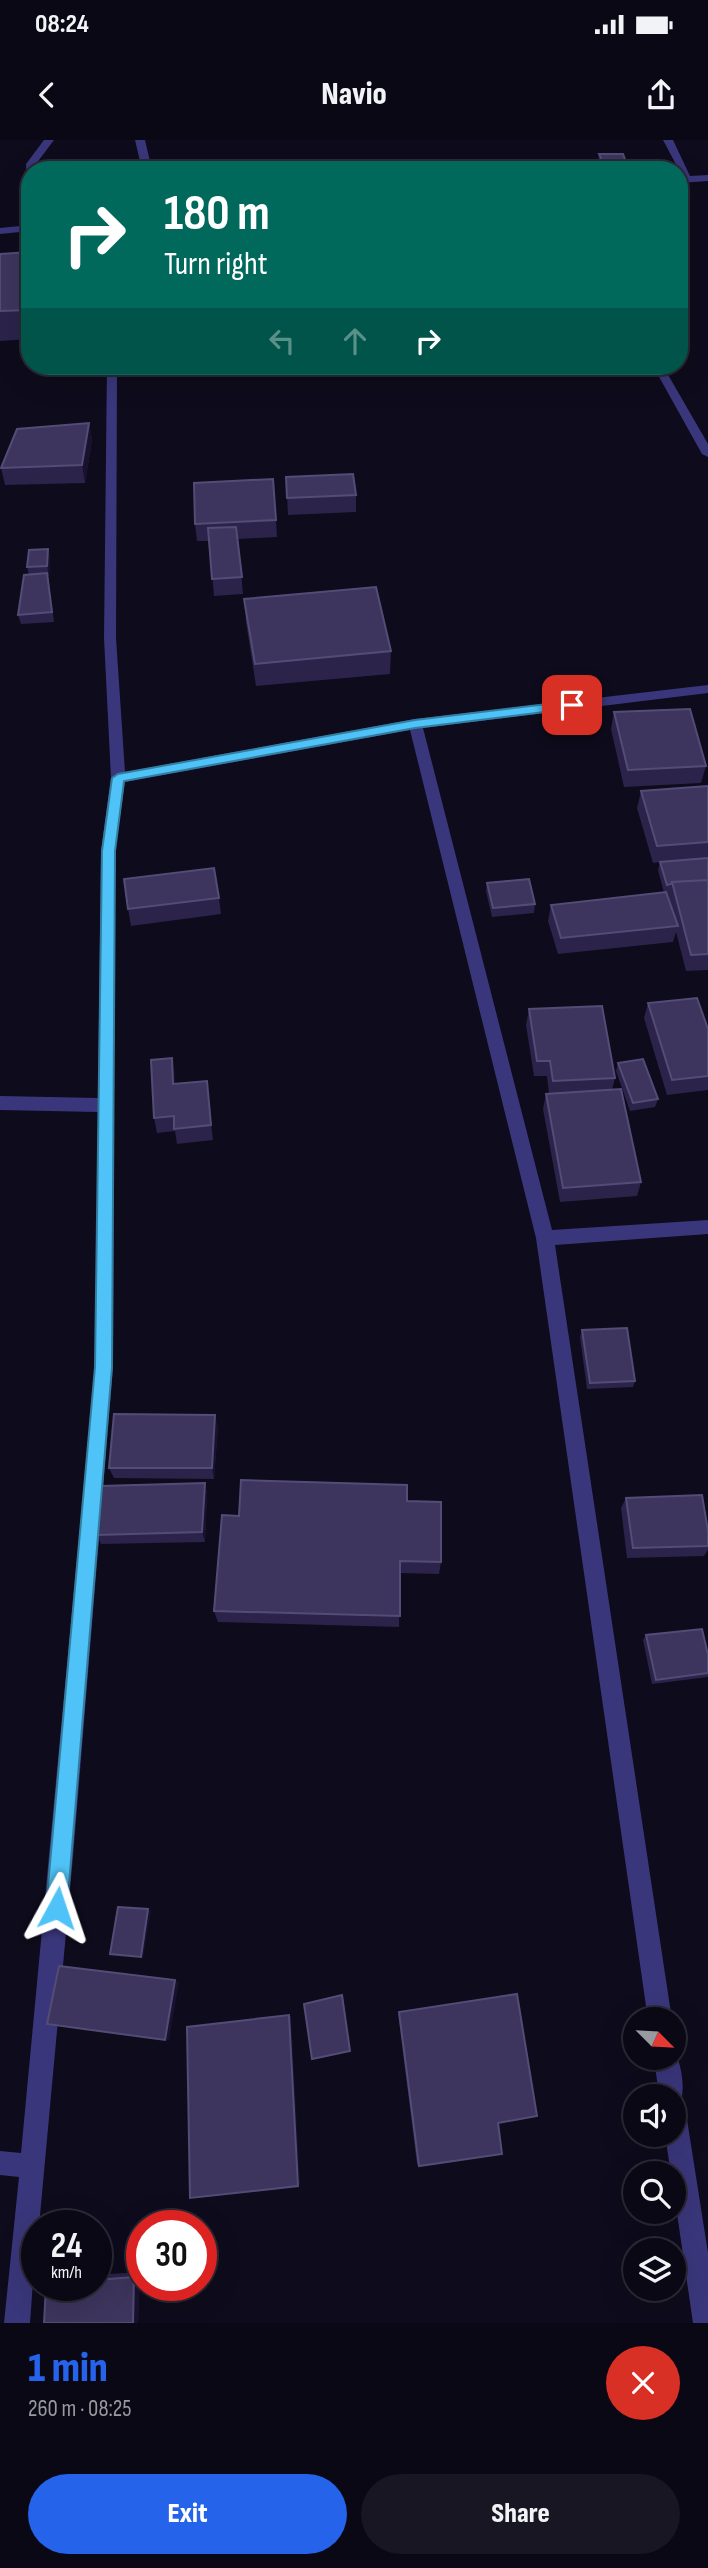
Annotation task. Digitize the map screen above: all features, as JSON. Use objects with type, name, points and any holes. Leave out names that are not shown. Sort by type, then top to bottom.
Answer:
[{"type":"street","points":[[33,161],[49,140]]},
{"type":"street","points":[[140,140],[145,161]]},
{"type":"street","points":[[668,140],[676,161]]},
{"type":"street","points":[[688,179],[708,178]]},
{"type":"street","points":[[0,230],[21,229]]},
{"type":"street","points":[[17,2323],[103,1367],[108,851],[118,778],[110,638],[112,375]]},
{"type":"street","points":[[663,375],[708,454]]},
{"type":"street","points":[[118,778],[415,724],[708,689]]},
{"type":"street","points":[[415,724],[545,1238],[658,2007]]},
{"type":"street","points":[[0,1103],[106,1105]]},
{"type":"street","points":[[545,1238],[708,1227]]},
{"type":"street","points":[[679,2147],[706,2323]]},
{"type":"street","points":[[0,2164],[31,2166]]},
{"type":"building","points":[[599,154],[623,154],[626,161],[602,161]]},
{"type":"building","points":[[21,253],[21,310],[0,311],[0,254]]},
{"type":"building","points":[[89,423],[82,465],[1,468],[17,429]]},
{"type":"building","points":[[353,474],[356,495],[287,498],[286,477]]},
{"type":"building","points":[[273,479],[276,520],[195,524],[194,483]]},
{"type":"building","points":[[236,527],[242,577],[212,579],[208,528]]},
{"type":"building","points":[[48,549],[47,566],[27,567],[29,550]]},
{"type":"building","points":[[47,573],[52,612],[18,615],[24,575]]},
{"type":"building","points":[[376,587],[391,651],[255,664],[244,599]]},
{"type":"building","points":[[690,709],[706,766],[628,770],[614,712]]},
{"type":"building","points":[[708,786],[708,842],[657,846],[641,791]]},
{"type":"building","points":[[708,858],[708,880],[672,882],[667,885],[660,862]]},
{"type":"building","points":[[214,868],[219,898],[128,909],[124,879]]},
{"type":"building","points":[[529,879],[535,904],[493,908],[487,883]]},
{"type":"building","points":[[708,880],[708,954],[691,955],[672,882]]},
{"type":"building","points":[[666,892],[678,926],[561,938],[551,905]]},
{"type":"building","points":[[697,998],[708,1029],[708,1076],[672,1080],[648,1003]]},
{"type":"building","points":[[602,1006],[615,1078],[553,1081],[550,1061],[537,1061],[529,1009]]},
{"type":"building","points":[[172,1058],[173,1084],[207,1081],[211,1125],[174,1129],[174,1116],[154,1118],[151,1060]]},
{"type":"building","points":[[643,1059],[658,1099],[633,1103],[618,1063]]},
{"type":"building","points":[[621,1089],[641,1182],[563,1188],[546,1094]]},
{"type":"building","points":[[627,1328],[635,1381],[590,1383],[582,1330]]},
{"type":"building","points":[[114,1414],[215,1415],[212,1468],[109,1468]]},
{"type":"building","points":[[241,1480],[407,1485],[407,1501],[441,1502],[441,1562],[400,1561],[400,1616],[214,1611],[222,1515],[239,1516]]},
{"type":"building","points":[[205,1483],[202,1532],[97,1535],[101,1486]]},
{"type":"building","points":[[702,1495],[708,1546],[633,1548],[626,1498]]},
{"type":"building","points":[[702,1629],[708,1655],[708,1673],[656,1680],[646,1635]]},
{"type":"building","points":[[118,1907],[148,1909],[141,1957],[110,1954]]},
{"type":"building","points":[[59,1966],[175,1980],[165,2040],[47,2024]]},
{"type":"building","points":[[517,1994],[537,2116],[498,2123],[502,2154],[419,2166],[399,2012]]},
{"type":"building","points":[[342,1995],[350,2051],[312,2059],[304,2004]]},
{"type":"building","points":[[289,2015],[298,2186],[190,2198],[187,2027]]},
{"type":"building","points":[[126,2278],[126,2301],[133,2301],[133,2323],[44,2323],[45,2301],[112,2301],[112,2279]]},
{"type":"route","points":[[57,1908],[103,1367],[108,851],[118,778],[415,724],[572,705]]}]
